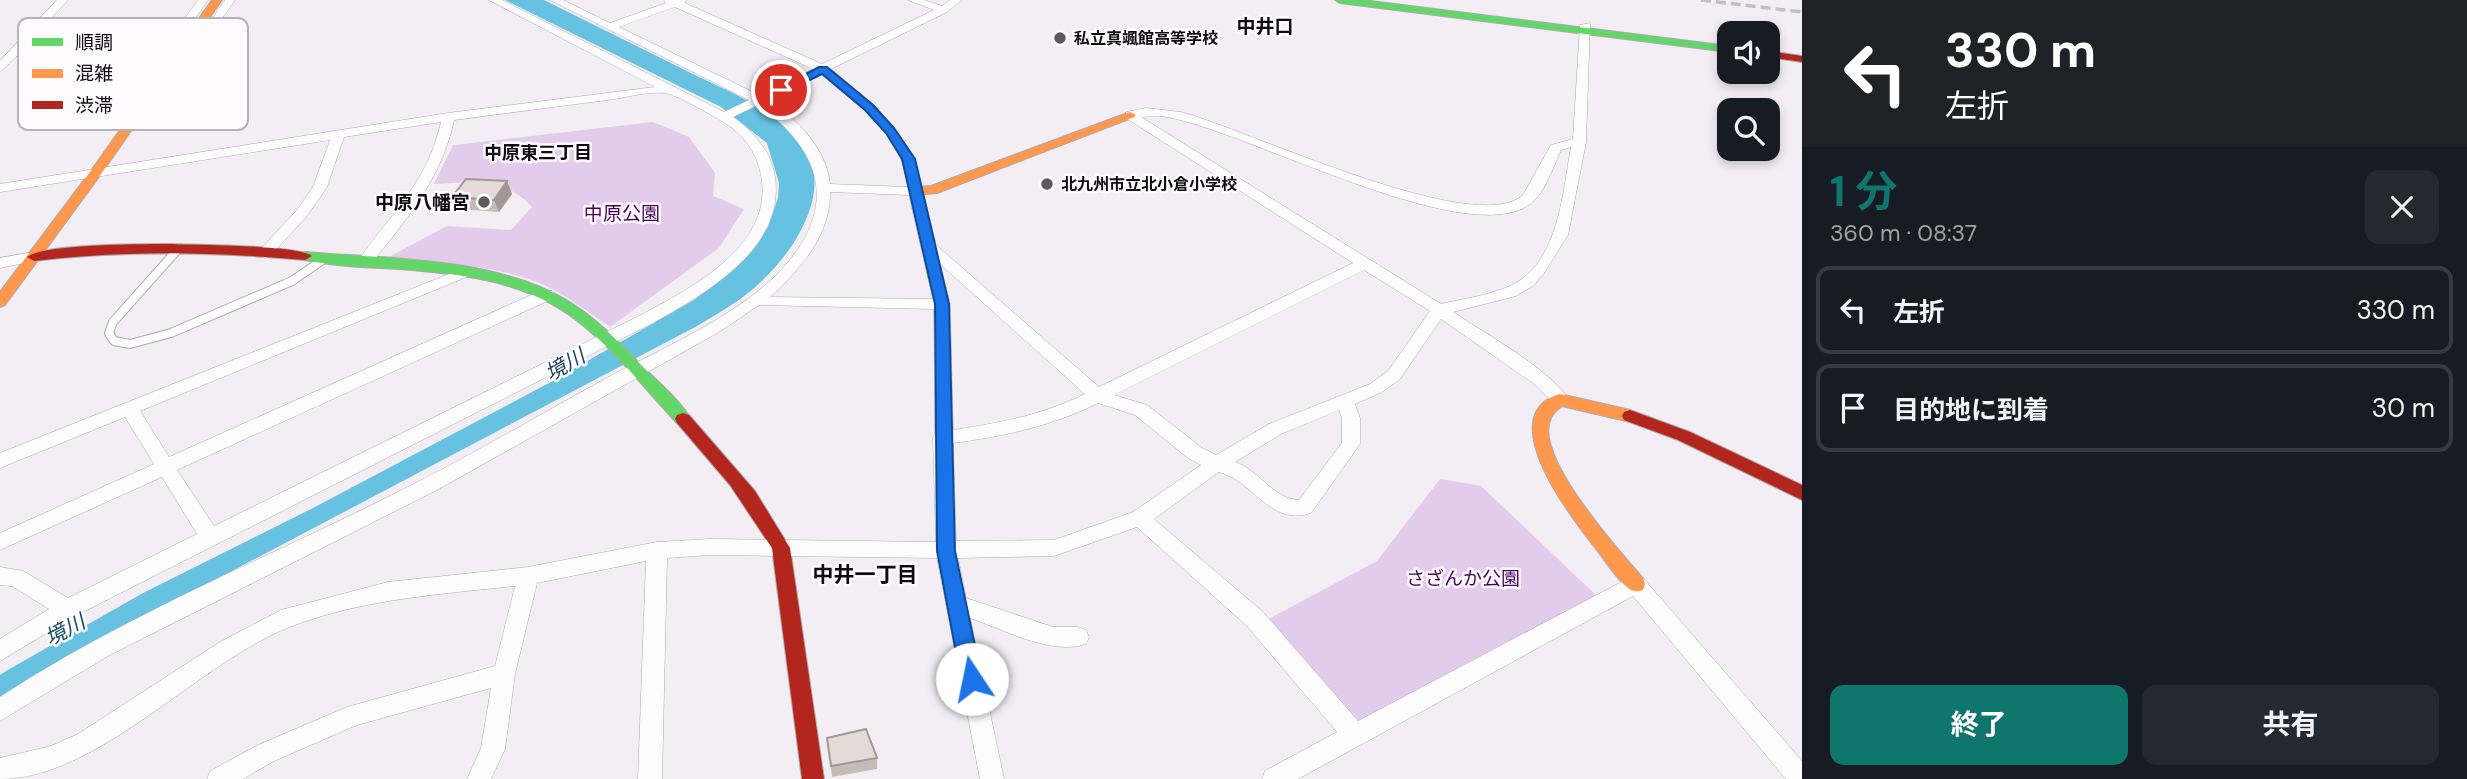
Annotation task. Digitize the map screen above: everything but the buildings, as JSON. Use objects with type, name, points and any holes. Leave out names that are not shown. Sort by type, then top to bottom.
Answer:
[{"type":"street","points":[[46,18],[62,0]]},
{"type":"street","points":[[193,18],[203,0]]},
{"type":"street","points":[[202,18],[217,0]]},
{"type":"street","points":[[218,18],[230,0]]},
{"type":"street","points":[[0,651],[67,609],[647,319],[699,289],[747,247],[762,223],[771,199],[770,176],[763,154],[752,138],[726,116],[666,89],[494,0]]},
{"type":"street","points":[[0,710],[36,685],[121,639],[431,484],[633,368],[722,322],[784,274],[804,252],[822,207],[824,188],[821,168],[813,146],[783,115],[612,26],[555,0]]},
{"type":"street","points":[[913,0],[943,10]]},
{"type":"street","points":[[726,116],[943,10],[957,0]]},
{"type":"street","points":[[1340,0],[1717,42]]},
{"type":"street","points":[[1391,0],[1717,48]]},
{"type":"street","points":[[612,26],[676,1],[823,69],[847,86],[890,131],[908,159],[942,304],[942,438],[946,551],[992,779]]},
{"type":"street","points":[[0,770],[53,757],[86,742],[228,649],[289,617],[388,592],[528,576],[657,550],[710,547],[946,551],[1054,548],[1140,517],[1216,464],[1275,429],[1376,388],[1394,375],[1439,310],[1510,292],[1527,283],[1539,270],[1561,235],[1579,142],[1586,28]]},
{"type":"street","points":[[1780,49],[1802,52]]},
{"type":"street","points":[[2,63],[18,50]]},
{"type":"street","points":[[1780,56],[1802,59]]},
{"type":"street","points":[[0,188],[448,117],[666,89]]},
{"type":"street","points":[[824,188],[933,190],[1130,115],[1154,110],[1183,115],[1439,204],[1478,212],[1505,210],[1524,202],[1556,149],[1564,144],[1579,142]]},
{"type":"street","points":[[1130,115],[1439,310],[1539,379],[1560,400],[1585,403],[1671,432],[1802,493]]},
{"type":"street","points":[[365,262],[427,182],[439,159],[448,117]]},
{"type":"street","points":[[0,302],[126,130]]},
{"type":"street","points":[[265,253],[302,213],[320,187],[339,134]]},
{"type":"street","points":[[0,263],[68,251],[180,247],[464,273],[504,281],[545,295],[572,313],[605,341],[661,395],[765,517],[780,548],[813,779]]},
{"type":"street","points":[[931,248],[1098,396],[1141,410],[1195,453],[1216,464],[1238,470],[1285,508],[1304,508],[1350,444],[1351,418],[1345,402]]},
{"type":"street","points":[[942,438],[1012,428],[1066,411],[1365,263]]},
{"type":"street","points":[[0,461],[464,273]]},
{"type":"street","points":[[0,542],[545,295]]},
{"type":"street","points":[[754,299],[770,302],[942,304]]},
{"type":"street","points":[[1560,400],[1546,410],[1541,425],[1543,445],[1572,505],[1802,779]]},
{"type":"street","points":[[129,409],[211,538]]},
{"type":"street","points":[[1140,517],[1255,620],[1356,737]]},
{"type":"street","points":[[650,779],[657,550]]},
{"type":"street","points":[[0,576],[16,577],[67,609]]},
{"type":"street","points":[[479,779],[493,749],[504,674],[528,576]]},
{"type":"street","points":[[1274,779],[1636,584]]},
{"type":"street","points":[[957,604],[1053,637],[1078,636]]},
{"type":"street","points":[[219,779],[266,753],[355,715],[504,674]]},
{"type":"lane","points":[[180,247],[113,322],[109,333],[114,341],[130,344],[160,337],[292,281],[326,259]]},
{"type":"green space","name":"中原公園","points":[[653,122],[689,137],[715,173],[713,196],[744,209],[719,248],[610,327],[556,291],[516,275],[474,267],[387,258],[447,226],[511,230],[532,207],[522,197],[499,186],[474,182],[434,184],[453,145]]},
{"type":"green space","name":"さざんか公園","points":[[1440,479],[1481,486],[1599,598],[1355,725],[1259,624],[1377,561]]},
{"type":"water","points":[[505,0],[544,0],[749,101],[788,128],[799,139],[811,159],[815,180],[805,223],[793,243],[764,279],[748,293],[699,325],[120,630],[0,701],[0,675],[6,671],[143,593],[313,508],[549,383],[694,300],[721,279],[751,249],[768,227],[778,198],[779,183],[767,143],[721,107]]},
{"type":"railway","points":[[1701,0],[1802,12]]},
{"type":"traffic: fast","points":[[1340,0],[1717,47]]},
{"type":"traffic: fast","points":[[305,256],[471,273],[533,289],[575,312],[624,356],[683,419]]},
{"type":"traffic: slow","points":[[204,18],[217,0]]},
{"type":"traffic: slow","points":[[915,191],[933,190],[1130,115]]},
{"type":"traffic: slow","points":[[0,302],[126,130]]},
{"type":"traffic: slow","points":[[1630,416],[1560,400],[1543,416],[1541,441],[1548,462],[1575,508],[1636,584]]},
{"type":"traffic: jam","points":[[1780,56],[1802,59]]},
{"type":"traffic: jam","points":[[34,257],[102,250],[170,248],[305,256]]},
{"type":"traffic: jam","points":[[1630,416],[1684,436],[1802,493]]},
{"type":"traffic: jam","points":[[683,419],[749,496],[781,548],[813,779]]},
{"type":"place","name":"私立真颯館高等学校","points":[[1060,38]]},
{"type":"place","name":"北九州市立北小倉小学校","points":[[1047,184]]},
{"type":"place","name":"中原八幡宮","points":[[484,202]]},
{"type":"district","name":"中井口","points":[[1265,26]]},
{"type":"district","name":"中原東三丁目","points":[[538,153]]},
{"type":"district","name":"中井一丁目","points":[[865,575]]},
{"type":"route","points":[[781,90],[823,69],[847,86],[869,107],[890,131],[908,159],[942,304],[942,438],[946,551],[972,679]]},
{"type":"water label","name":"境川","points":[[565,365]]},
{"type":"water label","name":"境川","points":[[65,630]]}]
